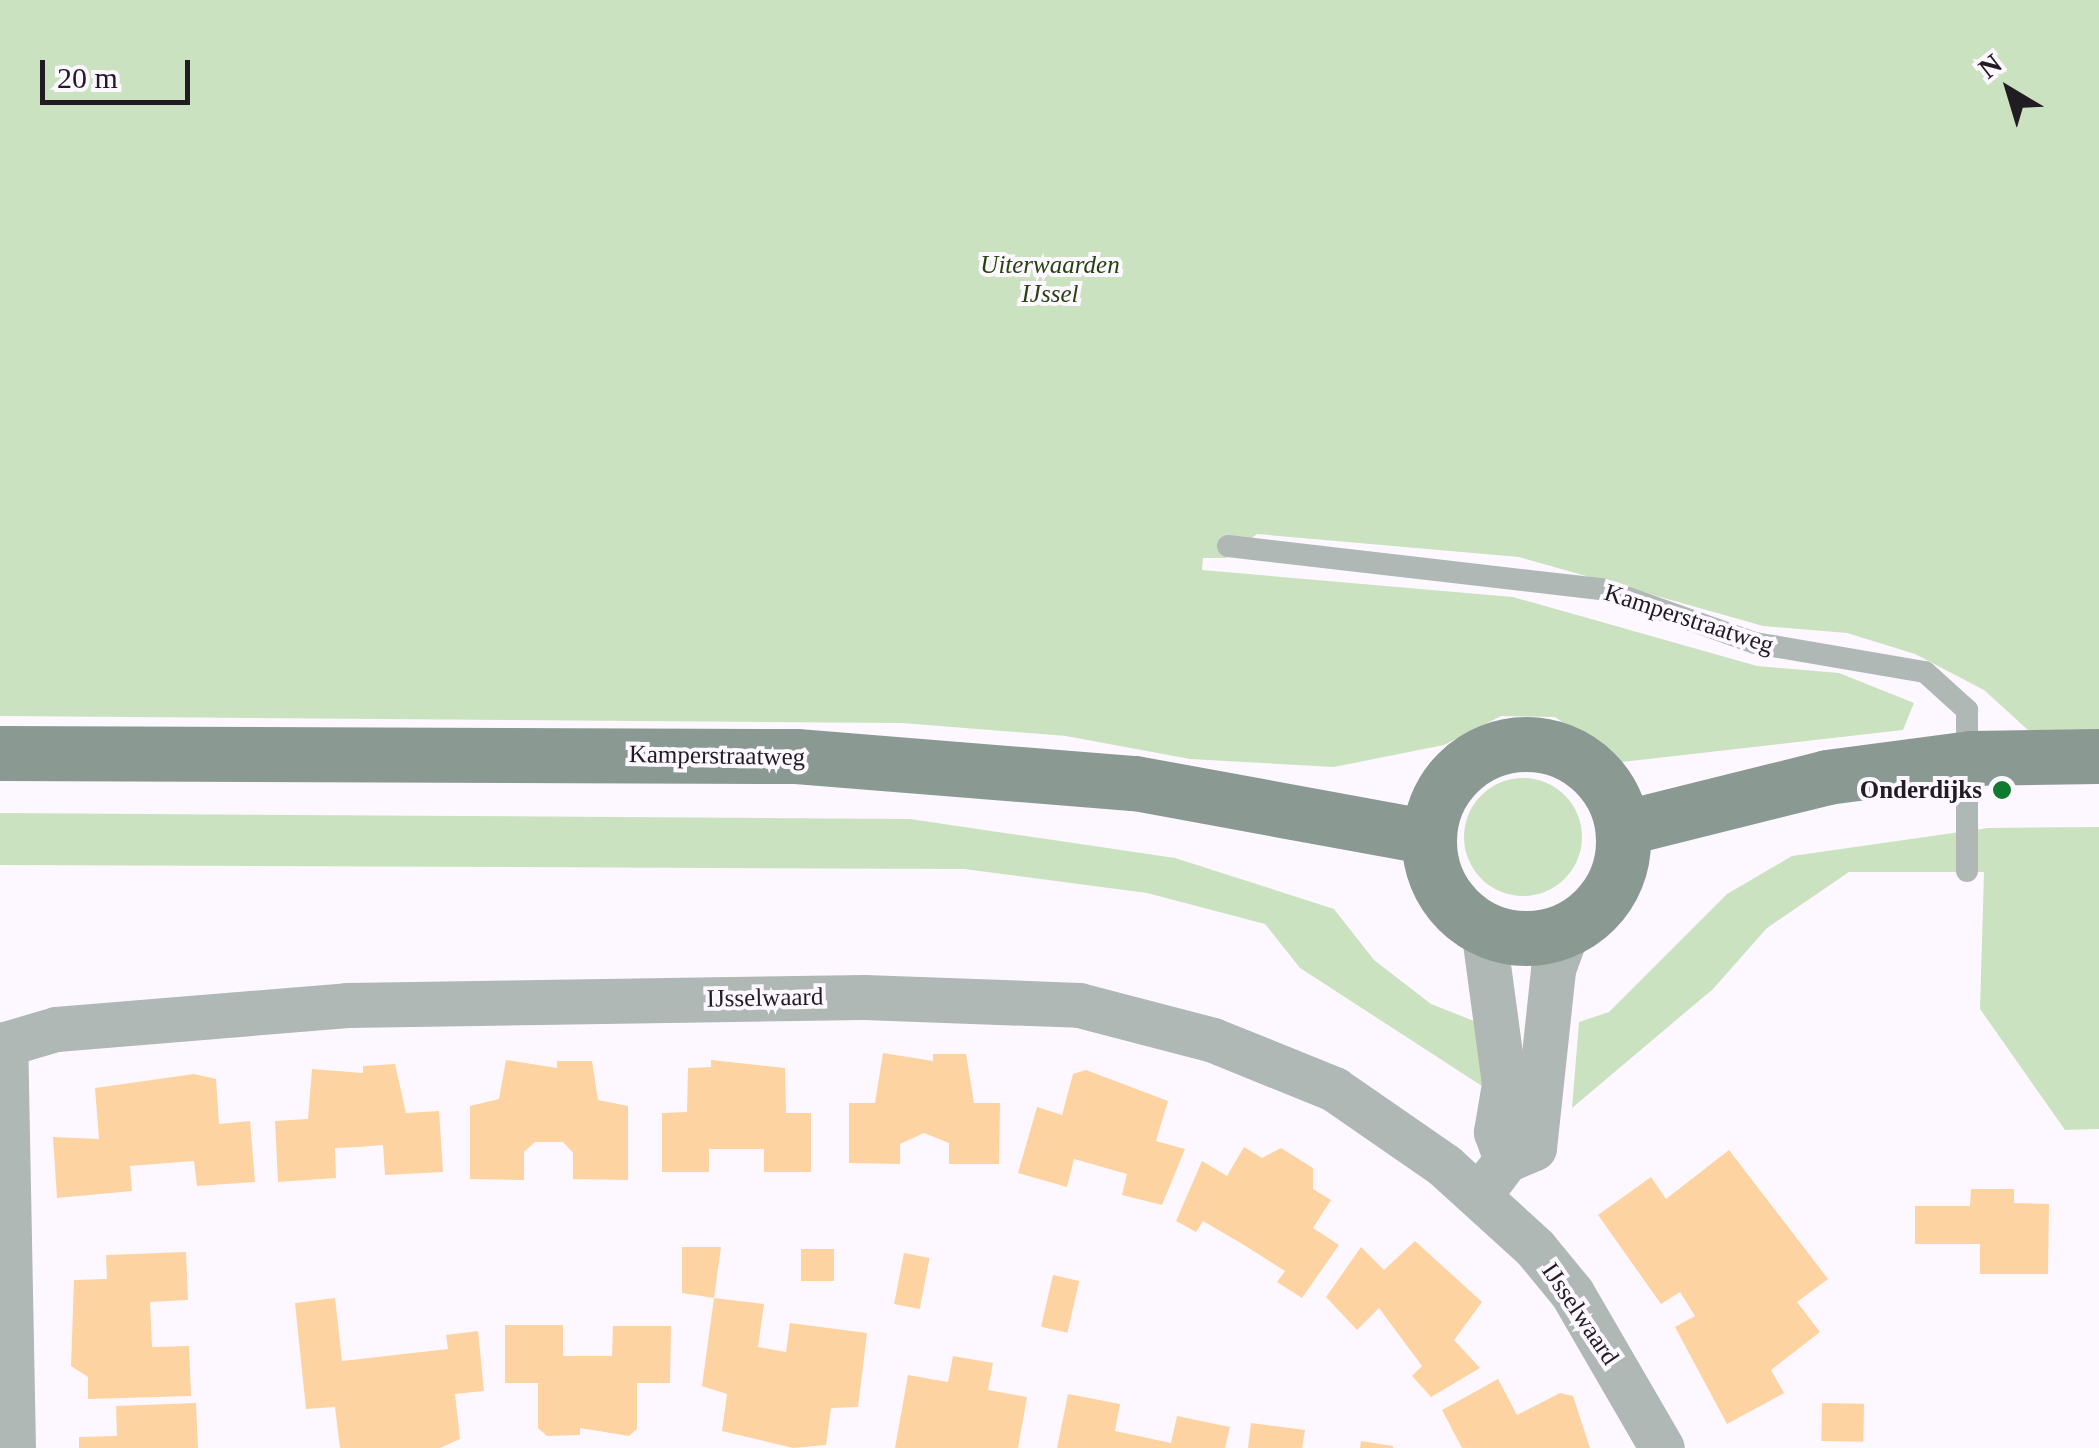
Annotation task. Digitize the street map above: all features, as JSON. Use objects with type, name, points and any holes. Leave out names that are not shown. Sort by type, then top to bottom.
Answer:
[{"type":"main road","points":[[1542,744],[1590,769],[1622,828],[1612,887],[1568,928],[1526,938],[1483,928],[1442,891],[1428,837],[1438,796],[1464,764],[1501,746],[1542,744]]},
{"type":"main road","name":"Kamperstraatweg","points":[[0,753],[796,756],[1134,783],[1428,837]]},
{"type":"main road","points":[[1622,828],[1827,777],[1972,758],[2099,756]]},
{"type":"street","points":[[1483,928],[1504,1084],[1493,1177]]},
{"type":"street","points":[[1493,1177],[1534,1148],[1552,969],[1568,928]]},
{"type":"street","name":"IJsselwaard","points":[[13,1448],[5,1044],[56,1028],[347,1005],[864,997],[1079,1004],[1294,1069],[1493,1177],[1572,1293],[1662,1448]]},
{"type":"lane","name":"Kamperstraatweg","points":[[1228,546],[1606,590],[1755,643],[1925,672],[1962,698],[1972,758],[1967,871]]},
{"type":"green space","name":"Uiterwaarden IJssel","points":[[0,0],[2099,0],[2099,731],[2029,731],[1984,690],[1915,654],[1847,633],[1763,626],[1519,557],[1257,534],[1226,558],[1203,558],[1202,570],[1513,597],[1757,666],[1839,673],[1914,703],[1903,730],[1622,762],[1555,717],[1501,716],[1444,745],[1334,767],[1190,759],[1066,736],[902,723],[0,716]]},
{"type":"green space","points":[[1523,778],[1546,782],[1565,795],[1578,814],[1582,837],[1578,860],[1565,879],[1546,892],[1523,896],[1500,892],[1481,879],[1468,860],[1464,837],[1468,814],[1481,795],[1500,782]]},
{"type":"green space","points":[[0,813],[910,819],[1175,858],[1334,909],[1374,960],[1431,1004],[1479,1023],[1485,1088],[1300,968],[1265,924],[1147,893],[964,869],[0,865]]},
{"type":"green space","points":[[2099,827],[2099,1129],[2065,1130],[1980,1009],[1984,872],[1849,872],[1767,928],[1713,989],[1572,1108],[1579,1022],[1609,1012],[1727,894],[1792,856],[1988,828]]},
{"type":"building","points":[[883,1053],[933,1061],[933,1054],[966,1054],[974,1103],[1000,1103],[999,1164],[949,1164],[949,1143],[924,1133],[900,1144],[900,1164],[849,1163],[849,1103],[875,1103]]},
{"type":"building","points":[[506,1060],[557,1068],[557,1061],[592,1061],[598,1100],[628,1106],[628,1180],[573,1179],[573,1153],[563,1142],[535,1142],[524,1152],[524,1180],[470,1179],[470,1106],[499,1099]]},
{"type":"building","points":[[711,1060],[785,1068],[786,1113],[811,1113],[811,1172],[764,1172],[764,1149],[709,1149],[709,1172],[662,1172],[662,1113],[687,1112],[688,1068],[711,1067]]},
{"type":"building","points":[[395,1064],[406,1113],[439,1111],[443,1172],[385,1175],[383,1145],[335,1148],[336,1178],[278,1182],[275,1121],[308,1119],[312,1069],[363,1073],[363,1066]]},
{"type":"building","points":[[1086,1070],[1168,1101],[1156,1141],[1185,1149],[1162,1205],[1122,1195],[1127,1174],[1074,1159],[1067,1187],[1018,1173],[1037,1107],[1062,1115],[1073,1074]]},
{"type":"building","points":[[194,1074],[216,1079],[219,1124],[250,1121],[255,1182],[197,1186],[194,1161],[130,1166],[132,1191],[57,1198],[53,1137],[99,1139],[95,1088]]},
{"type":"building","points":[[1244,1147],[1262,1158],[1281,1148],[1313,1168],[1313,1189],[1331,1200],[1313,1228],[1339,1245],[1302,1298],[1277,1282],[1285,1271],[1244,1245],[1203,1221],[1196,1232],[1176,1221],[1202,1161],[1227,1176]]},
{"type":"building","points":[[1729,1150],[1828,1279],[1797,1302],[1820,1332],[1771,1370],[1784,1393],[1727,1424],[1675,1327],[1695,1316],[1680,1292],[1661,1304],[1598,1215],[1651,1177],[1666,1199]]},
{"type":"building","points":[[1971,1189],[2014,1189],[2014,1203],[2049,1204],[2048,1274],[1980,1274],[1980,1244],[1915,1244],[1915,1206],[1970,1206]]},
{"type":"building","points":[[1415,1241],[1482,1302],[1454,1340],[1480,1368],[1431,1397],[1412,1376],[1422,1366],[1379,1308],[1357,1330],[1326,1297],[1361,1247],[1384,1270]]},
{"type":"building","points":[[682,1247],[721,1247],[714,1298],[682,1293]]},
{"type":"building","points":[[801,1249],[834,1249],[834,1281],[801,1281]]},
{"type":"building","points":[[186,1252],[188,1300],[150,1302],[152,1347],[189,1346],[191,1396],[88,1399],[88,1377],[71,1366],[74,1280],[107,1279],[106,1255]]},
{"type":"building","points":[[904,1253],[930,1258],[920,1309],[894,1304]]},
{"type":"building","points":[[1053,1275],[1079,1281],[1067,1333],[1041,1327]]},
{"type":"building","points":[[335,1298],[342,1361],[448,1349],[446,1335],[478,1331],[484,1391],[455,1394],[460,1439],[440,1448],[340,1448],[335,1407],[306,1409],[295,1303]]},
{"type":"building","points":[[714,1298],[764,1304],[758,1347],[786,1352],[790,1323],[867,1333],[858,1407],[831,1408],[826,1445],[793,1448],[722,1431],[727,1394],[702,1386]]},
{"type":"building","points":[[505,1325],[563,1325],[563,1356],[612,1356],[613,1326],[671,1326],[670,1383],[637,1383],[637,1429],[629,1436],[580,1428],[580,1435],[547,1436],[538,1428],[538,1383],[505,1383]]},
{"type":"building","points":[[953,1356],[993,1363],[988,1390],[1027,1397],[1018,1448],[895,1448],[908,1375],[948,1382]]},
{"type":"building","points":[[1498,1379],[1517,1415],[1560,1393],[1573,1396],[1590,1448],[1462,1448],[1442,1410]]},
{"type":"building","points":[[1068,1394],[1120,1404],[1115,1431],[1171,1443],[1177,1416],[1230,1427],[1225,1448],[1057,1448]]},
{"type":"building","points":[[196,1403],[198,1448],[79,1448],[79,1437],[117,1436],[116,1406]]},
{"type":"building","points":[[1822,1403],[1864,1404],[1863,1442],[1821,1441]]},
{"type":"building","points":[[1251,1423],[1305,1430],[1302,1448],[1248,1448]]},
{"type":"building","points":[[1361,1441],[1393,1446],[1393,1448],[1360,1448]]},
{"type":"place","name":"Onderdijks","points":[[2002,790]]}]
